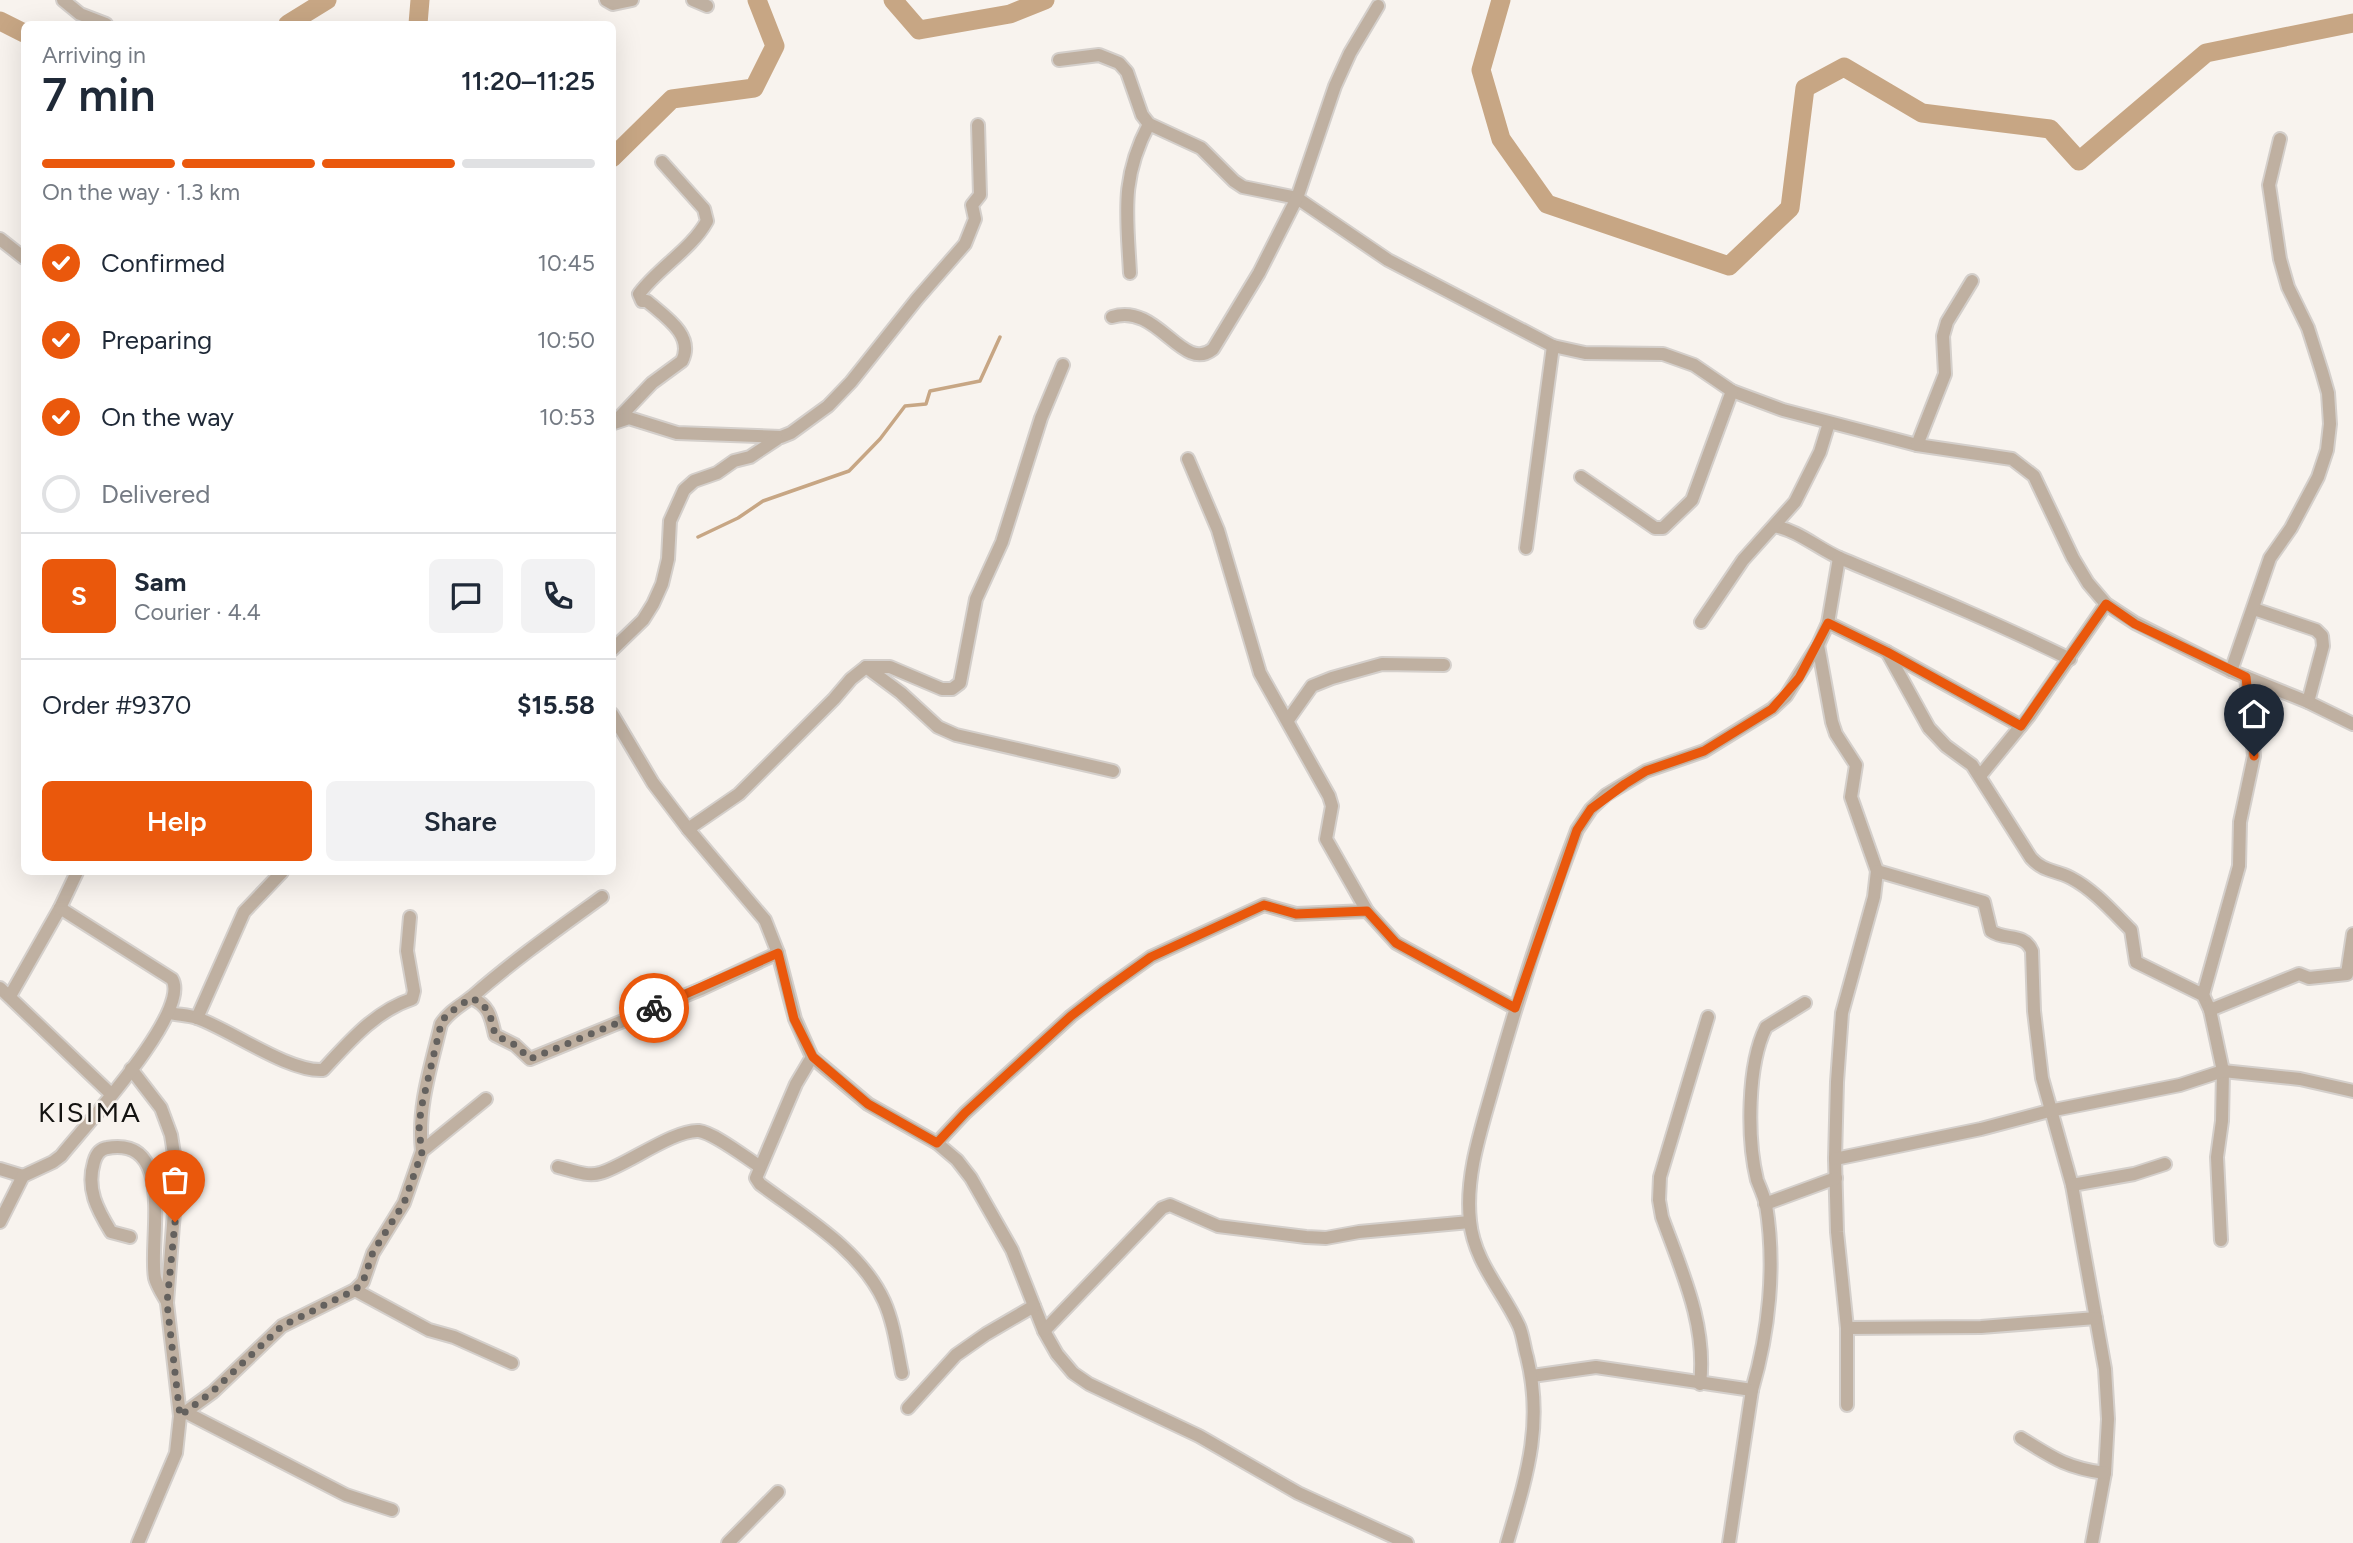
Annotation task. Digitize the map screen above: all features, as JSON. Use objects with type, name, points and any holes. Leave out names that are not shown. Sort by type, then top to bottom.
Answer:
[{"type":"street","points":[[63,0],[80,14],[98,21]]},
{"type":"street","points":[[606,0],[612,4],[632,0]]},
{"type":"street","points":[[693,0],[707,6]]},
{"type":"street","points":[[1112,317],[1125,312],[1135,315],[1155,325],[1185,350],[1197,356],[1206,355],[1213,349],[1259,273],[1297,198],[1335,86],[1350,53],[1378,6]]},
{"type":"street","points":[[1059,60],[1099,55],[1119,63],[1127,72],[1142,115],[1149,124],[1201,148],[1243,187],[1297,198],[1388,260],[1553,346],[1585,352],[1663,354],[1694,365],[1732,391],[1783,410],[1917,444],[2012,459],[2034,476],[2083,575],[2106,604],[2135,624],[2231,671],[2308,702],[2353,724]]},
{"type":"street","points":[[1130,274],[1126,209],[1130,167],[1149,124]]},
{"type":"street","points":[[616,646],[643,621],[662,584],[668,559],[670,521],[684,490],[694,481],[717,473],[734,461],[750,457],[765,444],[791,433],[828,406],[965,244],[975,219],[972,205],[980,195],[978,125]]},
{"type":"street","points":[[2231,671],[2270,558],[2291,528],[2318,477],[2327,450],[2330,424],[2322,372],[2308,328],[2288,288],[2280,259],[2269,185],[2280,139]]},
{"type":"street","points":[[616,421],[635,399],[682,361],[686,354],[682,333],[647,301],[642,301],[639,294],[647,282],[700,234],[707,221],[704,209],[662,162]]},
{"type":"street","points":[[0,239],[21,256]]},
{"type":"street","points":[[1917,444],[1945,373],[1943,336],[1947,322],[1972,281]]},
{"type":"street","points":[[1525,548],[1553,346]]},
{"type":"street","points":[[688,829],[740,794],[851,679],[866,667],[890,667],[942,689],[951,689],[960,683],[976,599],[1002,542],[1041,418],[1063,365]]},
{"type":"street","points":[[1581,477],[1655,528],[1663,528],[1692,500],[1732,391]]},
{"type":"street","points":[[616,423],[629,418],[677,433],[781,437]]},
{"type":"street","points":[[1701,622],[1743,560],[1795,502],[1820,452],[1829,423]]},
{"type":"street","points":[[1188,459],[1218,530],[1260,673],[1329,796],[1332,806],[1326,839],[1367,911],[1396,943],[1515,1008]]},
{"type":"street","points":[[1774,526],[1793,531],[1839,558],[1974,613],[2070,659]]},
{"type":"street","points":[[1507,1543],[1526,1478],[1535,1432],[1535,1400],[1532,1376],[1519,1326],[1478,1253],[1470,1223],[1469,1191],[1476,1148],[1515,1008],[1577,830],[1591,809],[1606,795],[1646,771],[1704,751],[1772,709],[1799,678],[1828,623],[1839,558]]},
{"type":"street","points":[[1980,776],[2021,726],[2106,604]]},
{"type":"street","points":[[2254,608],[2316,630],[2322,636],[2323,646],[2308,702]]},
{"type":"street","points":[[1828,623],[1887,652],[2021,726]]},
{"type":"street","points":[[1818,645],[1832,722],[1836,734],[1856,765],[1851,797],[1877,871],[1874,897],[1842,1013],[1835,1159],[1839,1268],[1847,1328],[1847,1405]]},
{"type":"street","points":[[1887,652],[1929,728],[1946,746],[1972,765],[2039,867],[2070,877],[2132,930],[2136,962],[2203,995],[2210,1010],[2223,1071],[2222,1121],[2217,1157],[2221,1240]]},
{"type":"street","points":[[1288,720],[1303,694],[1312,685],[1382,664],[1444,665]]},
{"type":"street","points":[[866,667],[901,693],[938,727],[956,735],[1113,771]]},
{"type":"street","points":[[2203,995],[2239,866],[2240,822],[2254,756],[2246,677]]},
{"type":"street","points":[[616,721],[653,783],[765,920],[778,953],[794,1019],[813,1057],[868,1104],[937,1143],[971,1178],[1012,1250],[1044,1331],[1065,1363],[1090,1384],[1218,1447],[1298,1493],[1408,1543]]},
{"type":"street","points":[[1877,871],[1984,902],[1991,931],[2000,936],[2020,938],[2029,944],[2032,951],[2034,1011],[2042,1078],[2049,1111],[2072,1185],[2105,1369],[2108,1419],[2105,1473],[2092,1543]]},
{"type":"street","points":[[76,875],[60,908],[5,992],[111,1094]]},
{"type":"street","points":[[197,1018],[244,912],[279,875]]},
{"type":"street","points":[[183,1414],[213,1391],[282,1326],[355,1290],[363,1282],[373,1252],[404,1203],[422,1152],[419,1130],[421,1109],[441,1024],[446,1015],[471,998],[499,972],[602,897]]},
{"type":"street","points":[[937,1143],[965,1113],[1071,1016],[1151,957],[1264,905],[1296,914],[1367,911]]},
{"type":"street","points":[[0,1222],[23,1176],[61,1156],[151,1044],[170,1013],[176,995],[176,985],[172,979],[60,908]]},
{"type":"street","points":[[170,1013],[197,1018],[277,1056],[314,1071],[323,1070],[357,1033],[397,1004],[412,999],[414,991],[407,951],[410,917]]},
{"type":"street","points":[[2210,1010],[2299,974],[2309,978],[2347,975],[2353,934]]},
{"type":"street","points":[[471,998],[481,1002],[489,1010],[495,1035],[515,1045],[530,1059],[701,989],[778,953]]},
{"type":"street","points":[[1729,1543],[1771,1286],[1765,1204],[1757,1179],[1752,1146],[1756,1053],[1766,1027],[1804,1003]]},
{"type":"street","points":[[1700,1384],[1703,1360],[1697,1318],[1662,1217],[1659,1200],[1660,1177],[1708,1017]]},
{"type":"street","points":[[813,1057],[796,1084],[756,1178],[760,1184],[832,1238],[870,1276],[891,1319],[902,1373]]},
{"type":"street","points":[[131,1069],[162,1108],[177,1173],[167,1303],[183,1414],[176,1453],[138,1543]]},
{"type":"street","points":[[1835,1159],[2180,1085],[2223,1071],[2300,1079],[2353,1091]]},
{"type":"street","points":[[422,1152],[486,1099]]},
{"type":"street","points":[[558,1167],[590,1174],[602,1173],[642,1152],[698,1131],[759,1166]]},
{"type":"street","points":[[130,1237],[111,1232],[93,1195],[90,1178],[93,1163],[96,1154],[105,1148],[124,1148],[135,1152],[144,1159],[150,1171],[155,1194],[155,1279],[167,1303]]},
{"type":"street","points":[[2072,1185],[2134,1174],[2165,1164]]},
{"type":"street","points":[[0,1169],[23,1176]]},
{"type":"street","points":[[1765,1204],[1836,1178]]},
{"type":"street","points":[[1044,1331],[1162,1208],[1170,1205],[1218,1226],[1240,1231],[1288,1233],[1306,1237],[1326,1238],[1359,1232],[1470,1223]]},
{"type":"street","points":[[355,1290],[429,1330],[454,1337],[512,1363]]},
{"type":"street","points":[[908,1408],[956,1355],[1034,1306]]},
{"type":"street","points":[[1847,1328],[1981,1327],[2096,1318]]},
{"type":"street","points":[[1532,1376],[1596,1367],[1752,1390]]},
{"type":"street","points":[[183,1414],[346,1495],[392,1510]]},
{"type":"street","points":[[2021,1438],[2063,1464],[2105,1473]]},
{"type":"street","points":[[728,1543],[778,1492]]},
{"type":"waterway","points":[[293,21],[327,0]]},
{"type":"waterway","points":[[418,21],[420,0]]},
{"type":"waterway","points":[[616,154],[672,99],[754,88],[775,46],[757,0]]},
{"type":"waterway","points":[[893,0],[919,30],[1010,14],[1045,0]]},
{"type":"waterway","points":[[1501,0],[1481,70],[1501,139],[1547,204],[1729,266],[1790,208],[1805,88],[1844,67],[1922,113],[2050,129],[2079,161],[2206,53],[2353,23]]},
{"type":"waterway","points":[[0,21],[21,32]]},
{"type":"waterway","points":[[698,537],[738,518],[763,501],[849,471],[880,439],[905,406],[926,404],[930,391],[980,381],[1000,337]]},
{"type":"way so far","points":[[175,1222],[167,1303],[180,1416],[213,1391],[282,1326],[355,1290],[363,1282],[373,1252],[404,1203],[422,1152],[419,1130],[421,1109],[441,1024],[446,1015],[471,998],[481,1002],[489,1010],[495,1035],[515,1045],[530,1059],[654,1008]]},
{"type":"district","name":"KISIMA","points":[[90,1112]]},
{"type":"route","points":[[654,1008],[778,953],[794,1019],[813,1057],[868,1104],[937,1143],[965,1113],[1071,1016],[1102,992],[1151,957],[1264,905],[1289,913],[1311,915],[1367,911],[1396,943],[1515,1008],[1577,830],[1591,809],[1606,795],[1646,771],[1704,751],[1772,709],[1799,678],[1828,623],[1887,652],[2021,726],[2106,604],[2135,624],[2246,677],[2254,756]]}]
